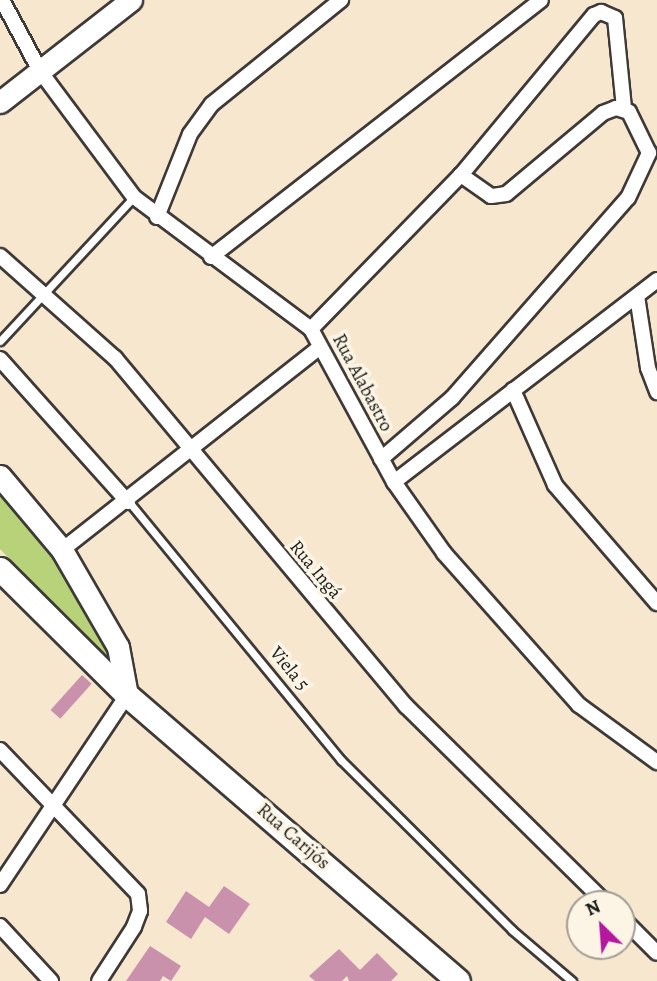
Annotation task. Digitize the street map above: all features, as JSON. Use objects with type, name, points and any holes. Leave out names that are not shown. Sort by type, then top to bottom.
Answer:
[{"type":"main road","name":"Rua Carijós","points":[[0,569],[127,695],[458,981]]},
{"type":"street","name":"Rua Alabastro","points":[[2,0],[40,71],[134,197],[157,217],[311,329],[394,482],[444,553],[579,705],[657,762]]},
{"type":"street","points":[[0,102],[131,0]]},
{"type":"street","points":[[157,217],[190,134],[212,104],[341,0]]},
{"type":"street","points":[[211,257],[541,0]]},
{"type":"street","points":[[311,329],[461,174],[594,15],[610,14],[620,44],[624,108],[653,153],[628,198],[452,398],[381,459]]},
{"type":"street","points":[[461,174],[491,197],[506,194],[603,113],[624,108]]},
{"type":"street","name":"Rua Ingá","points":[[0,256],[48,294],[115,358],[406,706],[593,890]]},
{"type":"street","points":[[394,482],[657,279]]},
{"type":"street","points":[[637,296],[648,368],[657,392]]},
{"type":"street","points":[[62,550],[128,502],[320,347]]},
{"type":"street","name":"Viela 5","points":[[0,359],[128,502]]},
{"type":"street","points":[[513,390],[555,485],[657,603]]},
{"type":"street","points":[[0,476],[62,550],[118,647],[127,695],[0,885]]},
{"type":"street","points":[[0,750],[138,894],[140,911],[134,927],[99,981]]},
{"type":"street","points":[[0,926],[51,981]]},
{"type":"street","points":[[636,929],[654,944]]},
{"type":"lane","points":[[0,341],[48,294],[134,197]]},
{"type":"lane","name":"Viela 5","points":[[128,502],[341,760],[512,930],[572,981]]},
{"type":"green space","points":[[0,490],[61,560],[116,665],[102,656],[0,549]]},
{"type":"building","points":[[82,675],[92,684],[60,719],[51,710]]},
{"type":"building","points":[[224,886],[250,904],[229,934],[205,917],[191,939],[166,922],[186,891],[209,907]]},
{"type":"building","points":[[150,946],[181,966],[171,981],[163,976],[160,981],[126,981]]},
{"type":"building","points":[[339,949],[360,970],[377,953],[398,974],[391,981],[349,981],[347,976],[342,981],[315,981],[309,976]]}]
